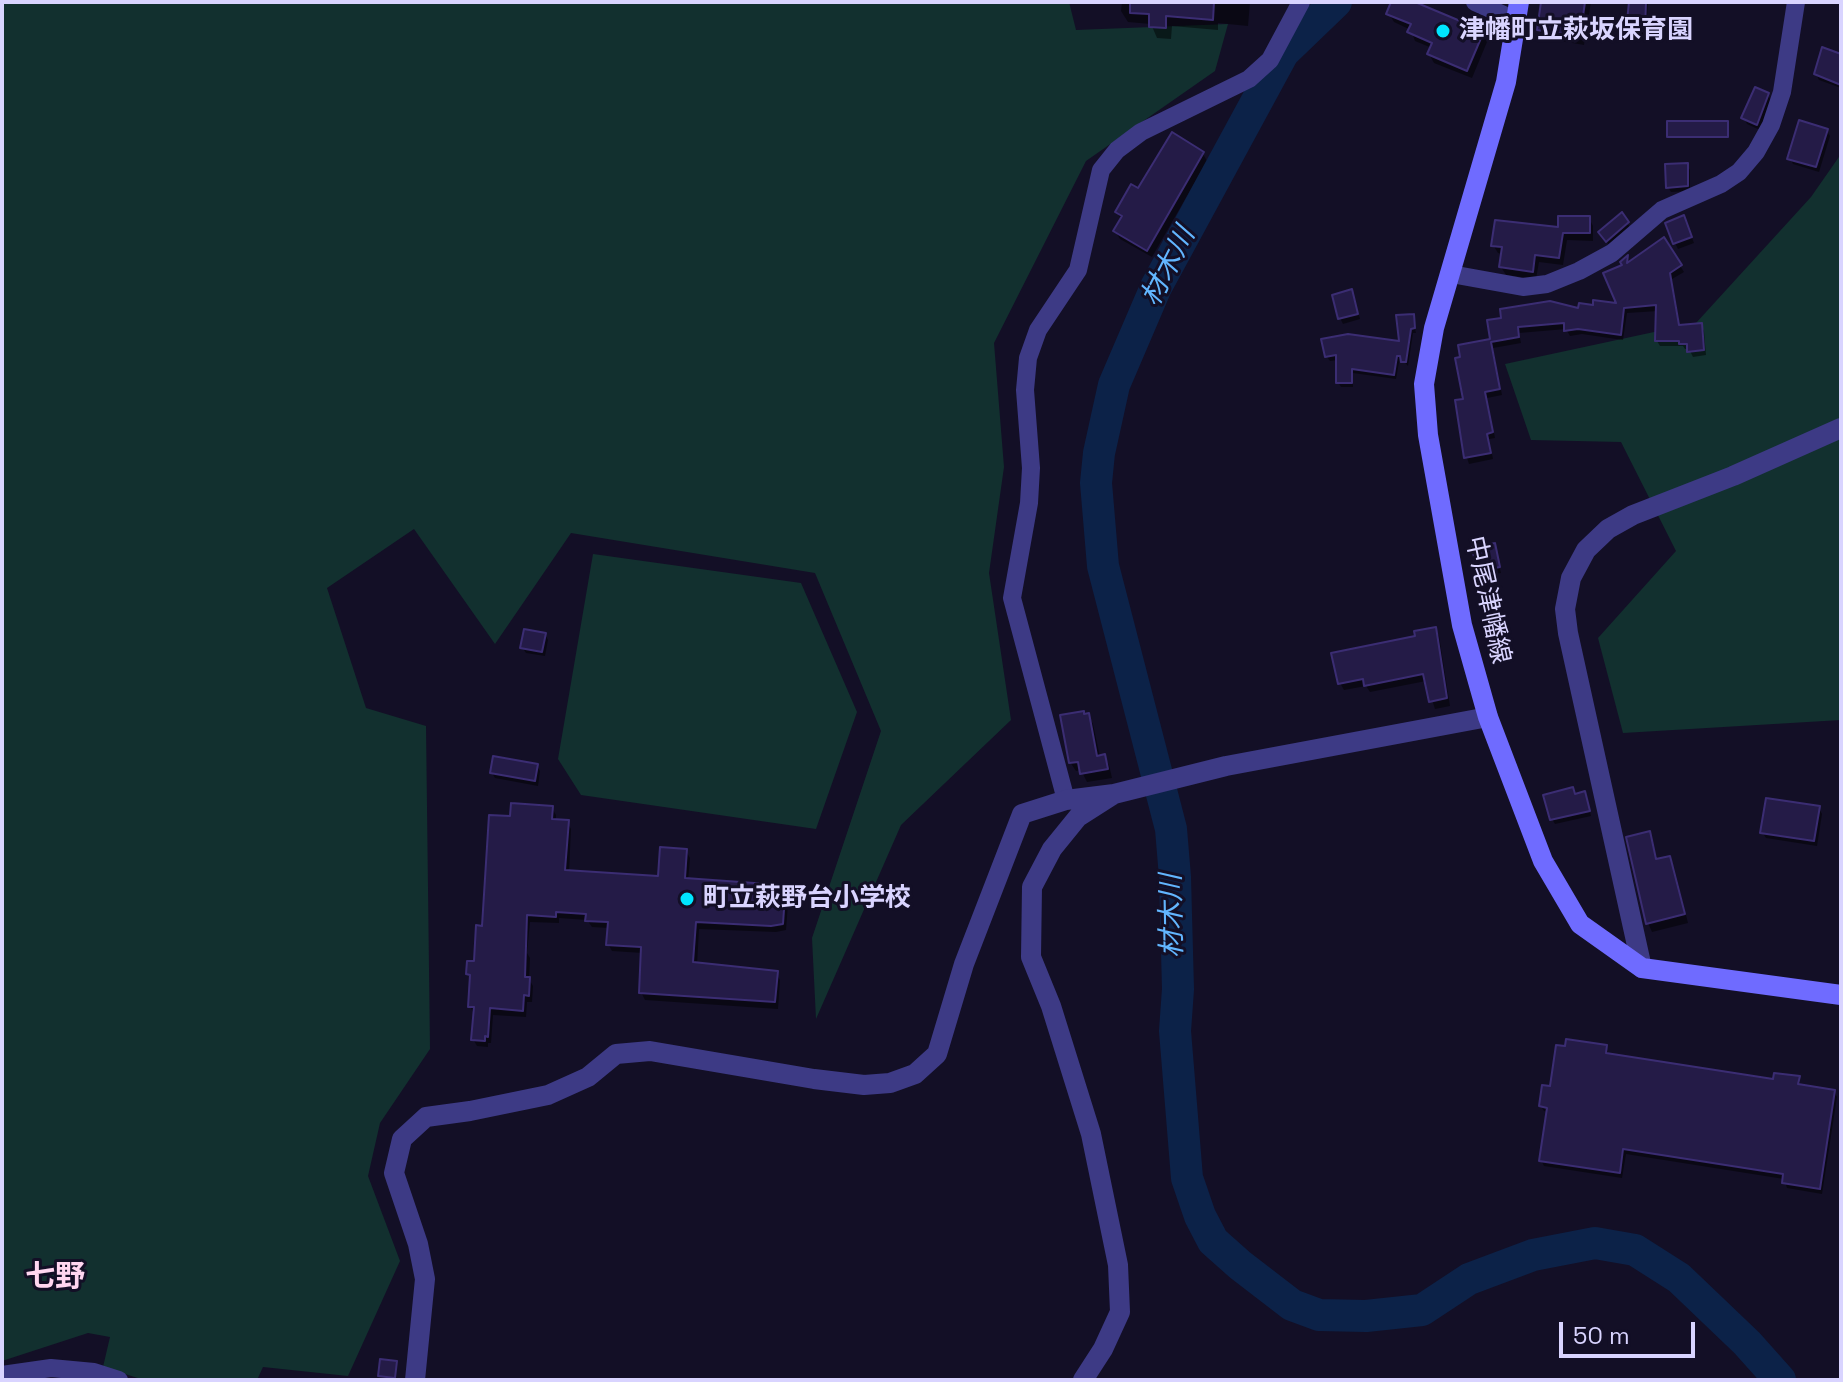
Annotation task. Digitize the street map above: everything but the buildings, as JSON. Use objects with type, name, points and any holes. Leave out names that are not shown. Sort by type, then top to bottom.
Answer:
[{"type":"main road","name":"中尾津幡線","points":[[1518,11],[1506,82],[1434,328],[1424,384],[1428,435],[1462,625],[1488,717],[1543,861],[1580,924],[1642,968],[1841,995]]},
{"type":"street","points":[[1066,800],[1012,598],[1029,503],[1031,468],[1025,390],[1028,358],[1038,330],[1078,270],[1101,170],[1117,150],[1141,132],[1249,79],[1270,60],[1301,2]]},
{"type":"street","points":[[1475,2],[1518,11]]},
{"type":"street","points":[[1451,274],[1511,286],[1547,284],[1612,253],[1662,210],[1721,184],[1739,172],[1756,152],[1775,114],[1782,92],[1796,2]]},
{"type":"street","points":[[1642,968],[1568,633],[1565,609],[1571,578],[1586,550],[1608,529],[1633,515],[1733,476],[1841,428]]},
{"type":"street","points":[[415,1380],[425,1279],[418,1244],[394,1173],[402,1139],[426,1117],[548,1095],[588,1077],[616,1054],[627,1053],[650,1051],[864,1085],[890,1083],[915,1074],[937,1054],[964,964],[1022,814],[1066,800],[1114,794],[1226,766],[1488,717]]},
{"type":"street","points":[[1083,1380],[1103,1349],[1120,1312],[1118,1265],[1091,1134],[1051,1006],[1031,957],[1032,887],[1052,849],[1078,817],[1114,794]]},
{"type":"street","points":[[2,1375],[51,1368],[94,1372],[119,1380]]},
{"type":"green space","points":[[2,2],[1069,2],[1076,30],[1228,24],[1215,71],[1086,161],[994,343],[1004,467],[989,573],[1011,720],[901,825],[816,1019],[812,938],[881,731],[815,573],[571,533],[495,644],[414,529],[327,588],[366,708],[426,726],[430,1049],[380,1123],[368,1176],[400,1261],[348,1376],[263,1367],[257,1380],[144,1380],[103,1367],[110,1337],[88,1333],[2,1361]]},
{"type":"green space","points":[[1841,154],[1841,720],[1623,733],[1598,638],[1676,551],[1621,442],[1531,440],[1505,364],[1696,323],[1811,197]]},
{"type":"green space","points":[[593,554],[801,583],[857,712],[816,829],[581,795],[558,759]]},
{"type":"waterway","name":"材木川","points":[[1336,2],[1283,53],[1156,287],[1114,385],[1099,453],[1096,483],[1103,566],[1171,829],[1178,989],[1175,1031],[1187,1178],[1200,1216],[1213,1241],[1292,1305],[1319,1315],[1366,1316],[1422,1310],[1469,1279],[1533,1255],[1595,1243],[1635,1250],[1679,1278],[1747,1343],[1780,1380]]},
{"type":"place","name":"津幡町立萩坂保育園","points":[[1443,31]]},
{"type":"place","name":"町立萩野台小学校","points":[[687,899]]},
{"type":"district","name":"七野","points":[[55,1278]]}]
